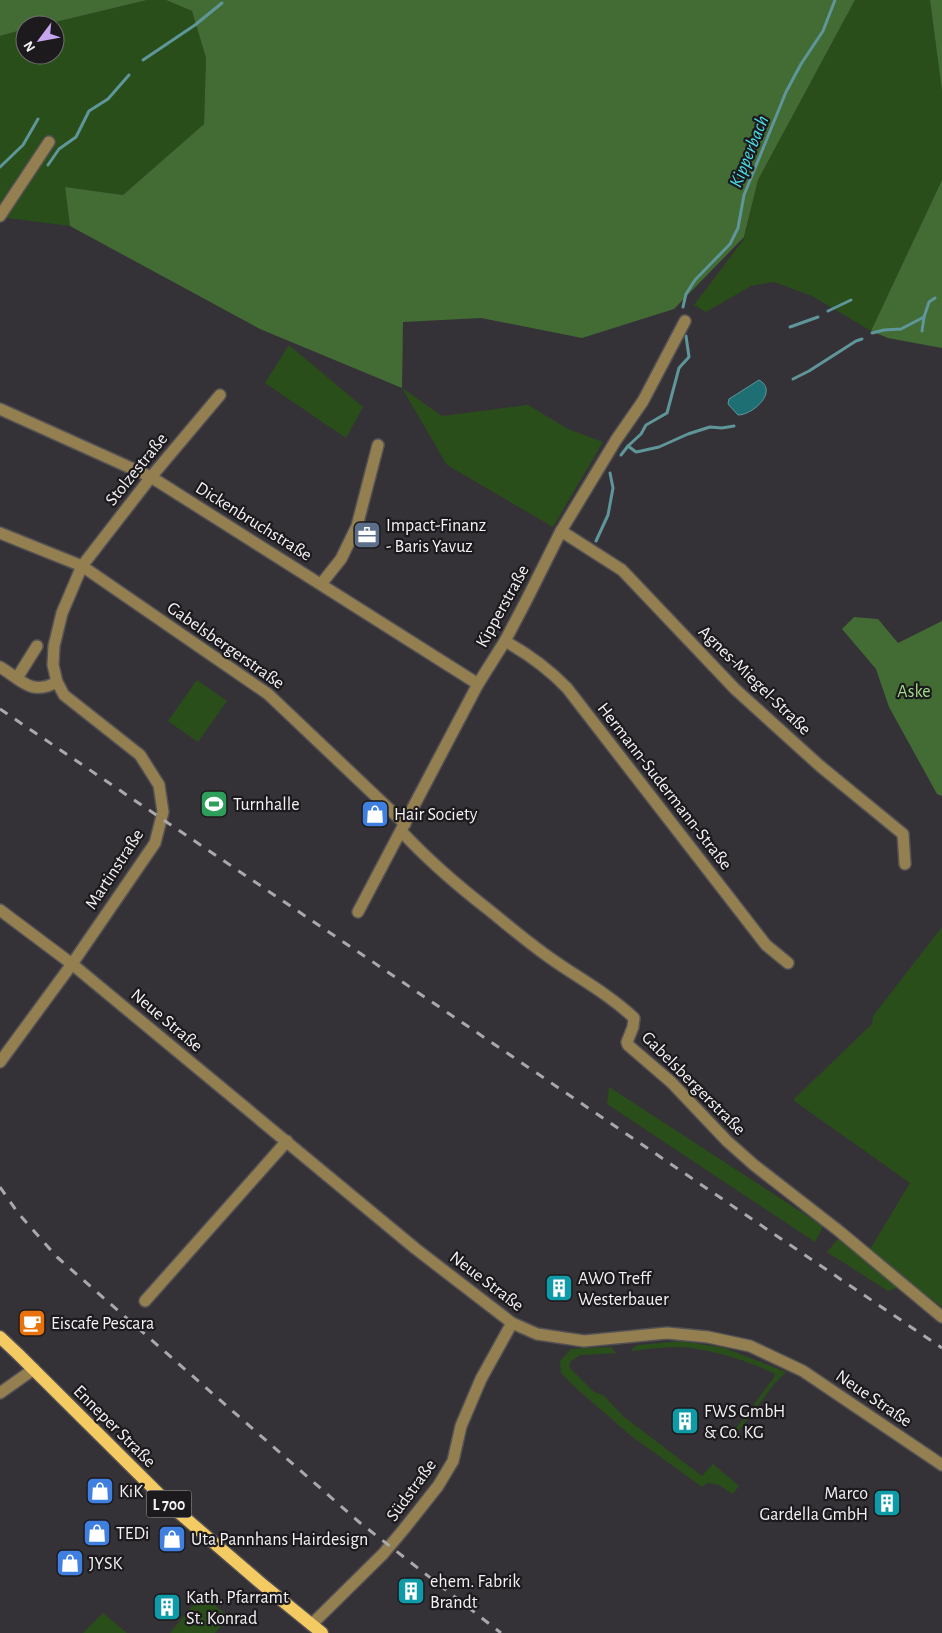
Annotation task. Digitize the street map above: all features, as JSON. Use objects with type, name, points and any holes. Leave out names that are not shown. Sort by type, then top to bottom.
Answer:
[{"type":"main road","name":"Enneper Straße","points":[[0,1337],[170,1505],[322,1633]]},
{"type":"street","points":[[0,216],[49,142]]},
{"type":"street","name":"Kipperstraße","points":[[358,912],[478,684],[505,641],[561,531],[616,440],[643,401],[685,321]]},
{"type":"street","name":"Stolzestraße","points":[[82,566],[151,477],[220,395]]},
{"type":"street","name":"Dickenbruchstraße","points":[[0,409],[151,477],[478,684]]},
{"type":"street","points":[[321,584],[341,559],[357,526],[378,445]]},
{"type":"street","name":"Agnes-Miegel-Straße","points":[[561,531],[622,570],[735,689],[820,766],[903,834],[905,864]]},
{"type":"street","name":"Gabelsbergerstraße","points":[[0,533],[82,566],[268,694],[403,827],[414,846],[457,885],[551,959],[620,1004],[634,1018],[633,1027],[627,1042],[628,1045],[671,1082],[727,1141],[754,1165],[839,1230],[942,1317]]},
{"type":"street","name":"Martinstraße","points":[[0,1062],[72,964],[155,843],[164,812],[159,785],[140,755],[64,695],[58,682],[53,665],[54,646],[62,613],[82,566]]},
{"type":"street","name":"Hermann-Sudermann-Straße","points":[[505,641],[529,655],[552,672],[567,688],[766,945],[788,962]]},
{"type":"street","points":[[17,678],[37,646]]},
{"type":"street","points":[[0,667],[33,688],[45,688],[58,682]]},
{"type":"street","points":[[0,910],[72,964]]},
{"type":"street","name":"Neue Straße","points":[[72,964],[416,1250],[512,1323],[537,1334],[584,1341],[667,1333],[708,1337],[750,1346],[803,1371],[942,1465]]},
{"type":"street","points":[[145,1301],[287,1141]]},
{"type":"street","name":"Südstraße","points":[[311,1625],[383,1554],[438,1486],[453,1461],[461,1426],[481,1379],[512,1323]]},
{"type":"street","points":[[0,1392],[34,1369]]},
{"type":"green space","points":[[0,0],[147,0],[65,20],[65,15],[15,15],[15,32],[0,36]]},
{"type":"green space","points":[[147,0],[166,0],[192,11],[206,58],[204,124],[123,195],[65,187],[70,226],[0,217],[0,36],[15,32],[15,65],[65,65],[65,20]]},
{"type":"green space","points":[[166,0],[855,0],[758,180],[744,237],[674,309],[582,338],[481,318],[403,322],[402,388],[260,329],[70,226],[65,187],[123,195],[204,124],[206,58],[192,11]]},
{"type":"green space","points":[[855,0],[930,0],[942,91],[942,180],[871,331],[812,296],[774,282],[751,286],[706,312],[694,305],[744,239],[758,180]]},
{"type":"green space","points":[[930,0],[942,0],[942,91]]},
{"type":"green space","points":[[942,180],[942,348],[888,338],[871,331]]},
{"type":"green space","points":[[289,345],[363,407],[346,438],[265,383]]},
{"type":"green space","points":[[402,388],[442,416],[528,405],[568,429],[603,442],[553,527],[447,465]]},
{"type":"green space","name":"Aske","points":[[854,617],[878,619],[898,643],[942,621],[942,796],[937,794],[889,707],[876,669],[842,629]]},
{"type":"green space","points":[[197,680],[227,701],[198,742],[168,721]]},
{"type":"green space","points":[[942,927],[942,1307],[910,1283],[888,1291],[827,1252],[839,1238],[866,1256],[910,1183],[793,1100],[872,1024],[873,1016]]},
{"type":"green space","points":[[609,1087],[823,1226],[815,1242],[607,1104]]},
{"type":"green space","points":[[681,1341],[725,1348],[786,1372],[775,1383],[737,1433],[734,1431],[775,1374],[741,1360],[690,1348],[673,1347],[632,1351],[638,1345]]},
{"type":"green space","points":[[611,1347],[616,1353],[580,1355],[570,1362],[569,1367],[593,1391],[604,1396],[624,1417],[702,1476],[713,1464],[739,1486],[733,1494],[719,1485],[708,1483],[702,1487],[630,1435],[561,1373],[560,1361],[571,1349]]},
{"type":"green space","points":[[202,1594],[229,1617],[215,1633],[170,1633]]},
{"type":"green space","points":[[103,1613],[127,1633],[83,1633]]},
{"type":"water","points":[[759,380],[766,390],[762,402],[750,411],[738,415],[728,404],[729,399]]},
{"type":"waterway","name":"Kipperbach","points":[[683,307],[686,294],[695,280],[730,244],[738,228],[744,195],[786,92],[801,64],[823,31],[835,0]]},
{"type":"waterway","points":[[143,60],[195,25],[222,3]]},
{"type":"waterway","points":[[48,165],[59,149],[76,137],[89,111],[108,99],[129,75]]},
{"type":"waterway","points":[[0,167],[23,145],[38,119]]},
{"type":"waterway","points":[[872,333],[901,329],[924,317],[929,302],[935,298]]},
{"type":"waterway","points":[[828,311],[851,300]]},
{"type":"waterway","points":[[790,327],[818,317]]},
{"type":"waterway","points":[[922,331],[924,317]]},
{"type":"waterway","name":"Kipperbach","points":[[621,455],[641,434],[646,425],[667,413],[679,368],[689,357],[686,336]]},
{"type":"waterway","points":[[793,379],[862,339]]},
{"type":"waterway","points":[[628,446],[636,452],[659,447],[688,434],[710,427],[734,426]]},
{"type":"waterway","name":"Kipperbach","points":[[596,541],[608,515],[613,488],[610,473]]},
{"type":"railway","points":[[0,709],[942,1348]]},
{"type":"railway","points":[[0,1187],[18,1213],[57,1257],[359,1522],[501,1633]]},
{"type":"place","name":"Impact-Finanz - Baris Yavuz","points":[[367,535]]},
{"type":"place","name":"Turnhalle","points":[[214,804]]},
{"type":"place","name":"Hair Society","points":[[375,814]]},
{"type":"place","name":"AWO Treff Westerbauer","points":[[559,1288]]},
{"type":"place","name":"Eiscafe Pescara","points":[[32,1323]]},
{"type":"place","name":"FWS GmbH & Co. KG","points":[[685,1421]]},
{"type":"place","name":"KiK","points":[[100,1491]]},
{"type":"place","name":"Marco Gardella GmbH","points":[[887,1503]]},
{"type":"place","name":"TEDi","points":[[97,1533]]},
{"type":"place","name":"Uta Pannhans Hairdesign","points":[[172,1539]]},
{"type":"place","name":"JYSK","points":[[70,1563]]},
{"type":"place","name":"ehem. Fabrik Brandt","points":[[411,1591]]},
{"type":"place","name":"Kath. Pfarramt St. Konrad","points":[[167,1607]]}]
